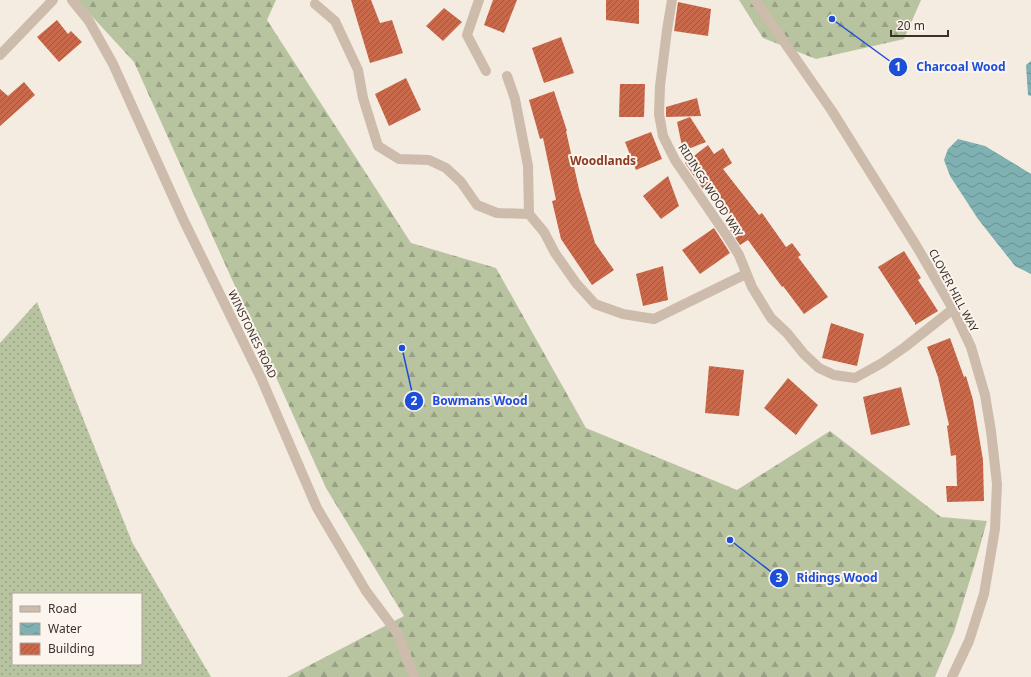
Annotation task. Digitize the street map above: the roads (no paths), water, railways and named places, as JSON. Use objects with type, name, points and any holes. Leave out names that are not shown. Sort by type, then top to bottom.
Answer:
[{"type":"street","points":[[0,55],[53,0]]},
{"type":"street","name":"WINSTONES ROAD","points":[[72,0],[88,21],[113,64],[183,219],[261,378],[317,508],[366,591],[398,634],[414,677]]},
{"type":"street","points":[[479,0],[466,35],[486,71]]},
{"type":"street","name":"RIDINGS WOOD WAY","points":[[672,0],[660,86],[659,114],[663,136],[675,160],[739,255],[752,287],[771,318],[819,368],[834,375],[855,378],[882,363],[905,347],[953,309]]},
{"type":"street","name":"CLOVER HILL WAY","points":[[755,0],[832,111],[917,247],[953,309],[971,346],[985,395],[991,431],[997,484],[995,529],[984,594],[969,641],[952,677]]},
{"type":"street","points":[[315,4],[335,21],[358,70],[363,98],[378,146],[399,159],[429,160],[446,168],[461,182],[477,205],[497,213],[529,214]]},
{"type":"street","points":[[507,76],[515,99],[528,166],[529,214],[544,232],[555,254],[576,283],[596,304],[623,314],[654,319],[746,274]]},
{"type":"water","points":[[1031,61],[1031,96],[1028,95],[1026,65]]},
{"type":"water","points":[[958,139],[985,146],[1031,174],[1031,274],[1015,266],[978,219],[950,176],[944,160],[948,149]]},
{"type":"place","name":"Charcoal Wood","points":[[832,19]]},
{"type":"place","name":"Bowmans Wood","points":[[402,348]]},
{"type":"place","name":"Ridings Wood","points":[[730,540]]},
{"type":"district","name":"Woodlands","points":[[603,160]]}]
